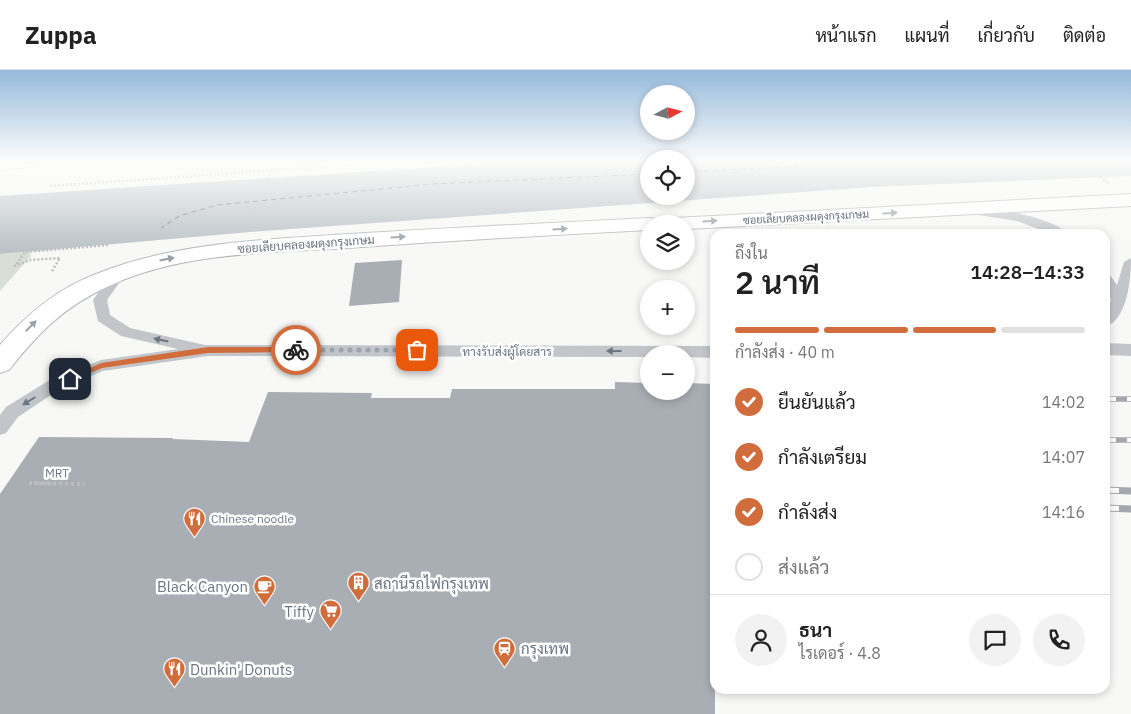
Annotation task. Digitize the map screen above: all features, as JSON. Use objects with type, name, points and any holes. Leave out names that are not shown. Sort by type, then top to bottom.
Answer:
[{"type":"street","name":"ซอยเลียบคลองผดุงกรุงเกษม","points":[[695,222],[1131,200]]},
{"type":"street","name":"ซอยเลียบคลองผดุงกรุงเกษม","points":[[0,364],[30,327],[50,308],[72,294],[120,272],[156,261],[184,255],[241,248],[431,235],[640,224]]},
{"type":"lane","points":[[959,209],[1006,214],[1038,223],[1051,229]]},
{"type":"lane","points":[[1110,317],[1131,262]]},
{"type":"lane","name":"ทางรับส่งผู้โดยสาร","points":[[120,272],[100,300],[103,317],[126,332],[208,350]]},
{"type":"lane","points":[[1110,286],[1118,298]]},
{"type":"lane","points":[[1110,349],[1131,350]]},
{"type":"lane","name":"ทางรับส่งผู้โดยสาร","points":[[1,426],[12,412],[54,385],[101,366],[208,350],[710,352]]},
{"type":"path","points":[[249,220],[262,191]]},
{"type":"path","name":"MRT","points":[[29,483],[84,484]]},
{"type":"shaded area","points":[[73,191],[640,191],[640,204],[263,231],[0,254],[0,196]]},
{"type":"shaded area","points":[[695,191],[815,191],[695,200]]},
{"type":"shaded area","points":[[30,252],[31,256],[0,291],[0,254]]},
{"type":"building","points":[[402,260],[399,302],[349,306],[355,263]]},
{"type":"building","name":"สถานีรถไฟกรุงเทพ","points":[[615,382],[640,383],[640,400],[695,400],[695,383],[710,384],[710,694],[715,694],[715,714],[0,714],[0,494],[39,437],[173,438],[249,442],[268,392],[372,393],[371,398],[450,398],[452,389],[615,389]]},
{"type":"ferry route","points":[[160,229],[179,216],[217,205],[360,191]]},
{"type":"railway","points":[[1110,399],[1131,399]]},
{"type":"railway","points":[[1110,440],[1131,440]]},
{"type":"railway","points":[[1110,490],[1131,491]]},
{"type":"railway","points":[[1110,508],[1131,509]]},
{"type":"way so far","points":[[296,350],[417,350]]},
{"type":"place","name":"Chinese noodle","points":[[195,537]]},
{"type":"place","name":"สถานีรถไฟกรุงเทพ","points":[[358,602]]},
{"type":"place","name":"Black Canyon","points":[[264,605]]},
{"type":"place","name":"Tiffy","points":[[330,630]]},
{"type":"place","name":"กรุงเทพ","points":[[505,667]]},
{"type":"place","name":"Dunkin' Donuts","points":[[174,688]]},
{"type":"route","points":[[70,379],[101,366],[208,350],[296,350]]}]
